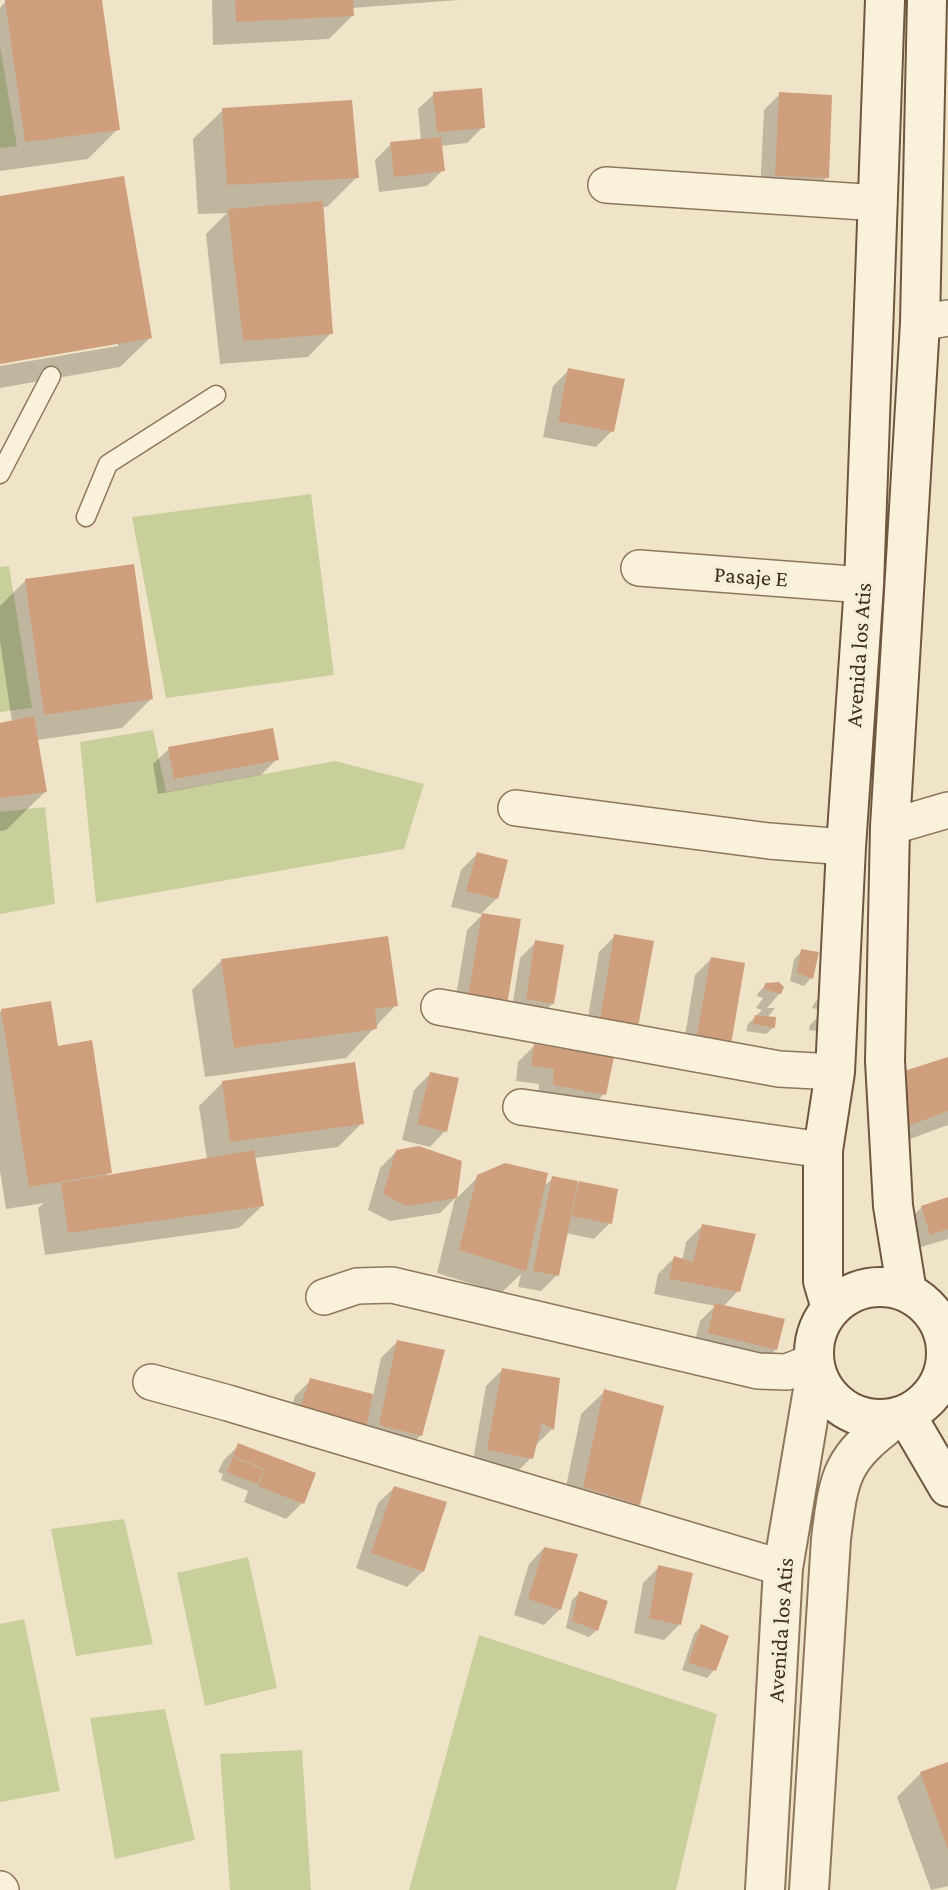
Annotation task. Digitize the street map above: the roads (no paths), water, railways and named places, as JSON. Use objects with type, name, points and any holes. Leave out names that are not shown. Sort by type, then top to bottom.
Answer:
[{"type":"main road","name":"Avenida los Atis","points":[[765,1890],[783,1568],[815,1366],[814,1342],[820,1324],[831,1308],[823,1281],[823,1150],[835,1072],[846,846],[864,585],[885,0]]},
{"type":"main road","name":"Avenida los Atis","points":[[809,1890],[831,1539],[837,1492],[846,1466],[869,1438],[932,1396],[947,1368],[945,1324],[927,1306],[907,1292],[893,1206],[885,1061],[890,827],[934,320],[927,0]]},
{"type":"main road","points":[[831,1308],[846,1295],[866,1288],[887,1287],[907,1292]]},
{"type":"main road","points":[[815,1366],[828,1394],[846,1411],[870,1419],[901,1417],[948,1487]]},
{"type":"street","points":[[606,185],[879,203]]},
{"type":"street","name":"Pasaje E","points":[[639,568],[864,585]]},
{"type":"street","points":[[516,808],[769,841],[846,846]]},
{"type":"street","points":[[890,827],[948,810]]},
{"type":"street","points":[[439,1007],[779,1069],[835,1072]]},
{"type":"street","points":[[521,1107],[823,1150]]},
{"type":"street","points":[[324,1297],[357,1286],[392,1285],[758,1371],[787,1372],[815,1366]]},
{"type":"street","points":[[151,1382],[783,1568]]},
{"type":"lane","points":[[0,474],[51,376]]},
{"type":"lane","points":[[86,517],[108,464],[216,396]]}]
